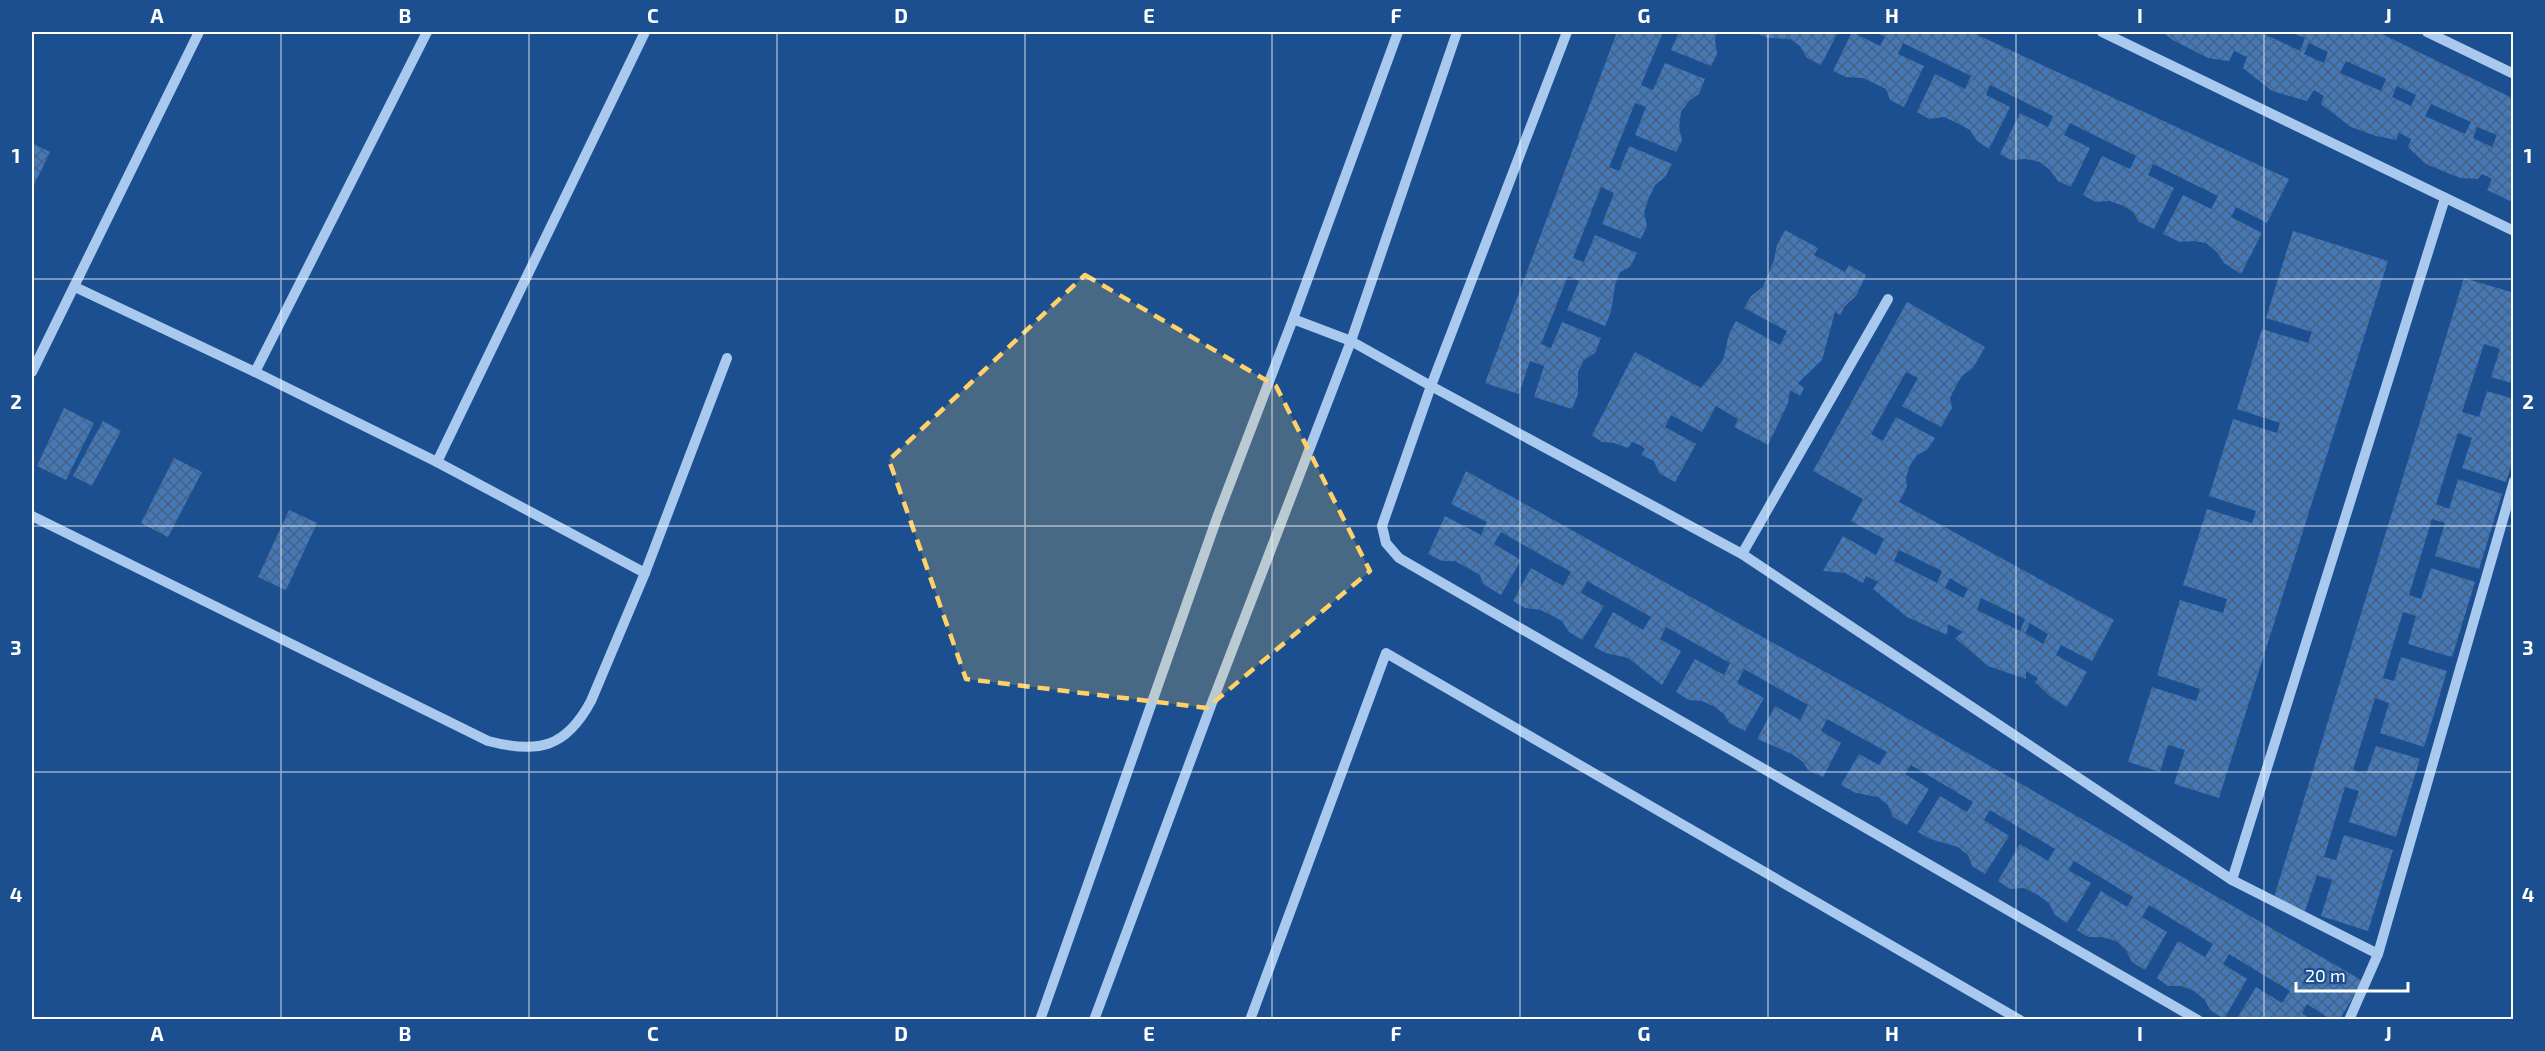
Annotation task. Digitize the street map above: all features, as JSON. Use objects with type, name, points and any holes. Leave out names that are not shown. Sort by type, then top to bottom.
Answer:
[{"type":"street","points":[[32,372],[199,32]]},
{"type":"street","points":[[255,372],[428,32]]},
{"type":"street","points":[[437,462],[645,32]]},
{"type":"street","points":[[1040,1020],[1218,515],[1293,319],[1398,32]]},
{"type":"street","points":[[1094,1020],[1209,711],[1351,341],[1457,32]]},
{"type":"street","points":[[1567,32],[1431,386],[1382,526],[1386,543],[1399,558],[2198,1020]]},
{"type":"street","points":[[2102,32],[2514,231]]},
{"type":"street","points":[[2427,32],[2514,74]]},
{"type":"street","points":[[2232,880],[2445,198]]},
{"type":"street","points":[[75,287],[255,372],[437,462],[645,573]]},
{"type":"street","points":[[1742,554],[1888,299]]},
{"type":"street","points":[[1293,319],[1351,341],[1742,554],[2232,880],[2378,954]]},
{"type":"street","points":[[32,516],[488,741],[529,749],[549,745],[564,736],[581,720],[591,701],[645,573],[727,358]]},
{"type":"street","points":[[2349,1020],[2378,954],[2514,481]]},
{"type":"street","points":[[1250,1020],[1386,653],[2020,1020]]},
{"type":"highlighted area","points":[[1085,275],[1276,386],[1370,571],[1207,708],[966,679],[889,460]]},
{"type":"building","points":[[1617,32],[1663,32],[1641,85],[1653,90],[1665,63],[1705,79],[1699,94],[1689,101],[1681,112],[1679,127],[1682,141],[1676,152],[1635,135],[1646,107],[1635,103],[1609,167],[1619,171],[1629,146],[1672,164],[1665,177],[1655,185],[1649,198],[1644,212],[1647,226],[1641,239],[1602,224],[1614,193],[1601,187],[1573,258],[1584,262],[1595,235],[1637,253],[1630,267],[1620,272],[1615,285],[1611,312],[1605,326],[1567,310],[1579,281],[1568,276],[1541,344],[1551,348],[1562,322],[1601,338],[1595,353],[1584,360],[1578,372],[1578,394],[1572,409],[1534,397],[1544,366],[1530,361],[1519,394],[1485,383]]},
{"type":"building","points":[[1679,32],[1717,32],[1715,40],[1717,54],[1711,66],[1671,50]]},
{"type":"building","points":[[1754,32],[1838,32],[1821,65],[1807,58],[1800,46],[1790,39],[1767,38]]},
{"type":"building","points":[[1852,32],[1880,46],[1885,37],[1875,32],[1971,32],[2289,179],[2267,223],[2236,207],[2231,217],[2262,233],[2241,274],[2224,263],[2217,252],[2206,243],[2180,242],[2163,234],[2183,195],[2211,209],[2218,196],[2153,164],[2148,175],[2174,188],[2154,229],[2139,222],[2133,212],[2122,205],[2109,201],[2096,202],[2083,195],[2102,156],[2130,169],[2136,156],[2070,123],[2064,135],[2090,148],[2071,187],[2058,181],[2040,162],[2026,159],[2011,160],[2000,154],[2020,113],[2048,127],[2053,116],[1990,85],[1986,95],[2010,107],[1989,149],[1977,141],[1970,130],[1957,123],[1944,117],[1929,119],[1917,112],[1935,74],[1965,89],[1971,76],[1903,43],[1898,54],[1924,66],[1904,107],[1890,100],[1886,89],[1863,78],[1846,77],[1833,71]]},
{"type":"building","points":[[2163,32],[2260,32],[2300,51],[2305,38],[2290,32],[2378,32],[2514,99],[2514,203],[2487,190],[2492,179],[2482,174],[2478,179],[2460,178],[2426,164],[2408,147],[2411,139],[2399,133],[2396,140],[2351,127],[2321,104],[2324,96],[2314,90],[2307,101],[2272,91],[2243,68],[2247,57],[2234,51],[2229,61],[2208,58],[2171,39]],"holes":[[[2309,43],[2328,52],[2324,63],[2304,54]],[[2346,61],[2386,79],[2381,91],[2340,73]],[[2397,86],[2416,95],[2411,106],[2392,97]],[[2431,104],[2471,122],[2465,134],[2425,116]],[[2477,127],[2497,135],[2492,147],[2473,138]]]},
{"type":"building","points":[[32,143],[50,152],[32,189]]},
{"type":"building","points":[[1785,230],[1818,248],[1814,255],[1845,272],[1849,265],[1866,275],[1856,296],[1845,306],[1840,315],[1835,312],[1822,360],[1798,383],[1804,388],[1800,396],[1790,390],[1788,403],[1768,445],[1734,427],[1738,419],[1716,406],[1702,432],[1671,415],[1665,427],[1696,444],[1675,482],[1659,473],[1654,461],[1641,455],[1645,449],[1640,445],[1632,442],[1628,448],[1602,442],[1592,435],[1635,352],[1701,388],[1723,360],[1729,334],[1736,321],[1780,345],[1787,331],[1744,308],[1751,296],[1763,287],[1774,260],[1777,245]]},
{"type":"building","points":[[2293,231],[2388,261],[2219,798],[2174,784],[2185,750],[2168,745],[2160,772],[2128,762],[2152,687],[2196,701],[2200,689],[2157,675],[2180,600],[2223,613],[2227,599],[2183,585],[2207,509],[2252,523],[2256,511],[2209,496],[2233,419],[2277,433],[2280,423],[2237,409],[2262,329],[2308,343],[2312,332],[2266,318]]},
{"type":"building","points":[[2464,278],[2514,293],[2514,384],[2491,377],[2500,349],[2484,344],[2462,412],[2479,417],[2487,391],[2514,399],[2514,457],[2506,482],[2462,468],[2472,438],[2458,433],[2436,504],[2449,509],[2458,479],[2502,494],[2479,569],[2435,556],[2445,523],[2432,519],[2409,595],[2421,599],[2431,568],[2475,582],[2452,657],[2408,644],[2416,616],[2403,612],[2383,678],[2394,681],[2401,657],[2447,671],[2424,747],[2380,733],[2389,703],[2375,698],[2353,770],[2366,774],[2376,746],[2420,759],[2396,837],[2349,822],[2359,791],[2345,787],[2324,857],[2336,860],[2344,835],[2393,850],[2368,931],[2321,916],[2332,880],[2317,875],[2305,911],[2274,897]]},
{"type":"building","points":[[1907,302],[1985,347],[1973,368],[1963,375],[1957,384],[1950,398],[1952,408],[1941,427],[1902,406],[1918,378],[1906,372],[1871,434],[1883,441],[1896,417],[1935,438],[1927,450],[1917,455],[1910,465],[1906,478],[1907,487],[1899,502],[2114,620],[2092,661],[2061,645],[2056,655],[2087,672],[2067,707],[2051,697],[2035,682],[2038,678],[2026,671],[2026,679],[1988,666],[1955,638],[1963,632],[1948,624],[1947,635],[1907,617],[1873,589],[1878,582],[1866,576],[1863,583],[1845,573],[1823,571],[1843,536],[1876,555],[1884,539],[1851,521],[1863,499],[1813,471]],"holes":[[[1899,550],[1942,571],[1937,583],[1894,561]],[[1950,578],[1968,589],[1963,598],[1945,588]],[[1981,598],[2025,619],[2020,631],[1977,610]],[[2030,623],[2048,634],[2043,644],[2025,633]]]},
{"type":"building","points":[[64,408],[94,423],[66,480],[37,466]]},
{"type":"building","points":[[103,421],[121,431],[92,486],[73,476]]},
{"type":"building","points":[[174,458],[202,472],[168,537],[141,523]]},
{"type":"building","points":[[1466,471],[1879,702],[2363,981],[2339,1020],[2332,1020],[2307,1004],[2302,1013],[2311,1020],[2236,1020],[2256,987],[2282,1003],[2290,991],[2229,954],[2223,964],[2247,979],[2224,1019],[2210,1010],[2205,1000],[2194,991],[2181,986],[2168,986],[2157,978],[2178,941],[2205,957],[2213,944],[2149,905],[2142,917],[2167,932],[2145,970],[2132,962],[2126,950],[2116,941],[2102,937],[2088,937],[2077,930],[2101,891],[2127,907],[2133,897],[2074,861],[2068,870],[2091,883],[2067,923],[2055,915],[2049,903],[2038,895],[2024,888],[2010,889],[1998,881],[2020,844],[2048,861],[2055,849],[1990,810],[1984,820],[2009,836],[1985,874],[1972,866],[1968,855],[1958,847],[1930,839],[1918,832],[1940,796],[1967,812],[1973,802],[1911,765],[1905,774],[1929,789],[1907,825],[1893,817],[1888,805],[1878,797],[1856,793],[1841,785],[1859,754],[1879,765],[1887,752],[1827,719],[1821,731],[1841,743],[1823,777],[1808,770],[1803,762],[1792,754],[1757,739],[1775,706],[1800,720],[1808,705],[1744,669],[1737,683],[1764,698],[1745,731],[1729,723],[1724,714],[1713,706],[1702,701],[1689,700],[1676,692],[1695,659],[1724,675],[1730,663],[1666,627],[1660,639],[1681,651],[1662,685],[1628,658],[1606,653],[1594,647],[1613,612],[1643,630],[1651,617],[1587,581],[1581,593],[1604,606],[1582,640],[1569,632],[1562,621],[1541,610],[1525,608],[1513,601],[1531,568],[1563,586],[1571,572],[1501,532],[1494,544],[1521,560],[1501,595],[1483,584],[1480,575],[1455,561],[1442,561],[1428,554],[1445,516],[1481,535],[1487,522],[1451,504]]},
{"type":"building","points":[[289,510],[317,523],[286,590],[258,577]]}]
